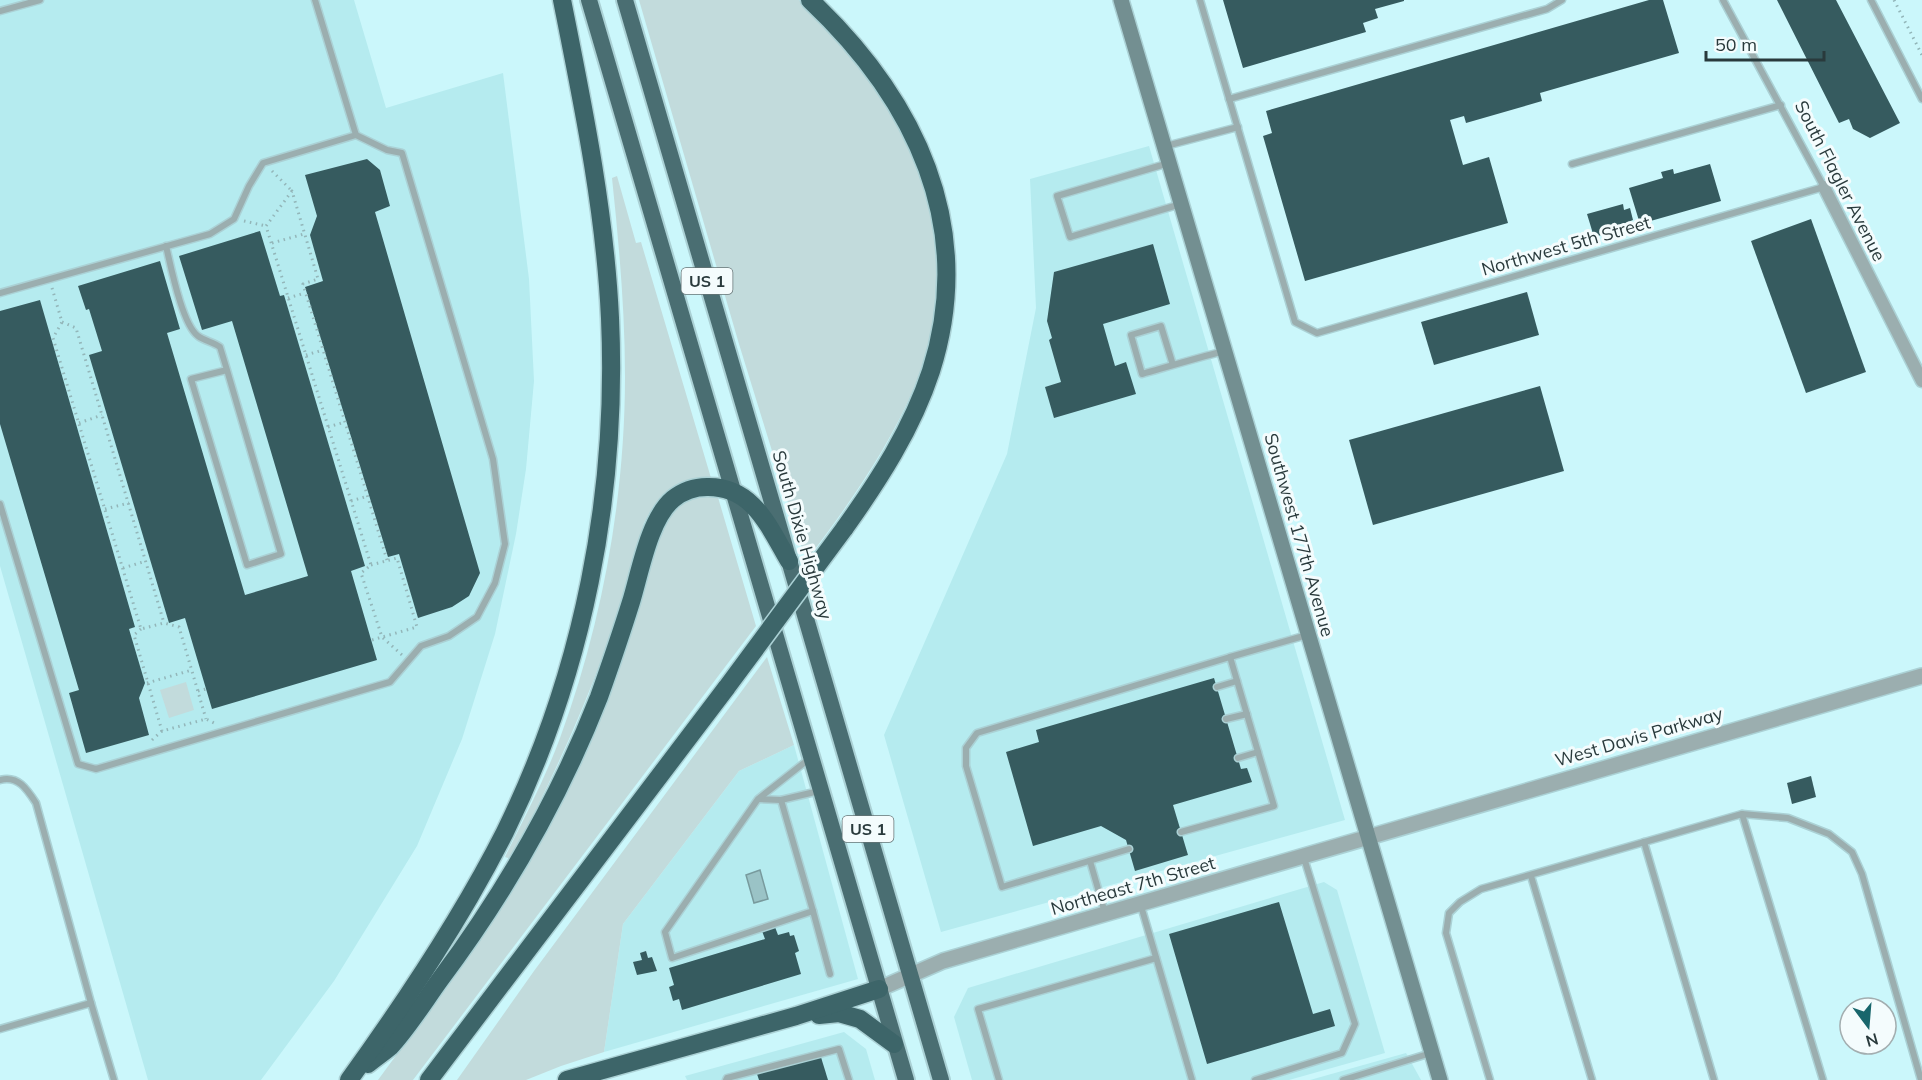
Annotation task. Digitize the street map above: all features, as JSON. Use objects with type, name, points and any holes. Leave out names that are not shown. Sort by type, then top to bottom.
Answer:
[{"type":"highway","points":[[350,1079],[433,958],[505,831],[551,722],[584,611],[599,532],[607,465],[611,406],[610,318],[596,180],[562,0]]},
{"type":"highway","name":"US 1","points":[[589,0],[906,1080]]},
{"type":"highway","name":"South Dixie Highway","points":[[625,0],[941,1080]]},
{"type":"highway","points":[[429,1080],[844,529],[890,461],[914,414],[928,378],[937,348],[944,308],[944,247],[932,182],[908,124],[873,69],[839,29],[810,0]]},
{"type":"highway","points":[[350,1079],[390,1047],[477,929],[521,858],[563,779],[598,698],[658,516],[672,500],[690,490],[711,487],[734,491],[753,504],[761,513],[789,561]]},
{"type":"highway","points":[[567,1080],[796,1016],[879,989]]},
{"type":"highway","points":[[796,1016],[839,1013],[869,1024],[894,1044]]},
{"type":"main road","name":"Southwest 177th Avenue","points":[[1121,0],[1440,1080]]},
{"type":"street","name":"South Flagler Avenue","points":[[1824,187],[1922,381]]},
{"type":"street","name":"West Davis Parkway","points":[[1367,837],[1922,675]]},
{"type":"street","name":"Northeast 7th Street","points":[[879,989],[943,961],[1141,905],[1367,837]]},
{"type":"lane","points":[[0,11],[40,0]]},
{"type":"lane","points":[[315,0],[356,135]]},
{"type":"lane","points":[[1165,146],[1238,127],[1200,0]]},
{"type":"lane","points":[[1230,99],[1547,9],[1562,0]]},
{"type":"lane","name":"South Flagler Avenue","points":[[1723,0],[1824,187]]},
{"type":"lane","points":[[1871,0],[1922,99]]},
{"type":"lane","points":[[1572,164],[1781,105]]},
{"type":"lane","name":"Northwest 5th Street","points":[[1238,127],[1295,322],[1317,333],[1824,187]]},
{"type":"lane","points":[[0,293],[210,234],[234,219],[249,186],[263,163],[356,135],[387,150],[402,153],[493,459],[505,544],[495,583],[477,617],[448,636],[421,646],[390,681],[96,769],[78,764],[0,504]]},
{"type":"lane","points":[[1170,163],[1058,196],[1070,237],[1182,203]]},
{"type":"lane","points":[[166,246],[183,312],[190,327],[199,337],[220,347],[227,369],[281,554],[248,565],[191,379],[227,369]]},
{"type":"lane","points":[[1173,365],[1161,326],[1131,335],[1142,374],[1225,350]]},
{"type":"lane","points":[[1129,849],[1002,887],[966,766],[966,748],[977,733],[1308,634]]},
{"type":"lane","points":[[1181,832],[1274,806],[1230,657]]},
{"type":"lane","points":[[1217,687],[1237,681]]},
{"type":"lane","points":[[1226,719],[1247,714]]},
{"type":"lane","points":[[1238,758],[1258,752]]},
{"type":"lane","points":[[811,758],[758,799],[665,933],[672,958],[813,911]]},
{"type":"lane","points":[[0,780],[8,778],[23,784],[36,803],[114,1080]]},
{"type":"lane","points":[[758,799],[781,800],[820,790]]},
{"type":"lane","points":[[781,800],[830,974]]},
{"type":"lane","points":[[1742,814],[1823,1080]]},
{"type":"lane","points":[[1490,1080],[1446,933],[1449,913],[1460,902],[1481,889],[1742,814],[1788,818],[1829,834],[1852,852],[1862,874],[1920,1080]]},
{"type":"lane","points":[[1644,842],[1714,1080]]},
{"type":"lane","points":[[1256,1080],[1342,1053],[1355,1024],[1304,857]]},
{"type":"lane","points":[[1090,861],[1105,914]]},
{"type":"lane","points":[[1531,876],[1592,1080]]},
{"type":"lane","points":[[1141,905],[1192,1080]]},
{"type":"lane","points":[[999,1080],[978,1010],[1156,958]]},
{"type":"lane","points":[[0,1029],[91,1003]]},
{"type":"lane","points":[[726,1080],[840,1049],[849,1080]]},
{"type":"lane","points":[[1343,1080],[1432,1053]]},
{"type":"lane","points":[[751,1072],[754,1080]]},
{"type":"path","points":[[1894,0],[1922,55]]},
{"type":"path","points":[[263,163],[292,192],[318,279],[303,284],[305,293],[387,560]]},
{"type":"path","points":[[266,226],[292,192]]},
{"type":"path","points":[[234,219],[266,226]]},
{"type":"path","points":[[266,226],[371,565]]},
{"type":"path","points":[[271,243],[304,234]]},
{"type":"path","points":[[49,279],[62,321],[53,338],[141,629]]},
{"type":"path","points":[[288,298],[305,293]]},
{"type":"path","points":[[62,321],[76,328],[164,623]]},
{"type":"path","points":[[306,355],[323,350]]},
{"type":"path","points":[[79,423],[102,415]]},
{"type":"path","points":[[328,427],[345,422]]},
{"type":"path","points":[[351,501],[368,496]]},
{"type":"path","points":[[105,509],[129,503]]},
{"type":"path","points":[[372,640],[382,638],[417,627],[397,558],[371,565],[361,573],[382,638],[409,661]]},
{"type":"path","points":[[123,568],[146,561]]},
{"type":"path","points":[[164,623],[179,627],[206,719],[162,731],[134,635],[141,629],[164,623]]},
{"type":"path","points":[[147,683],[192,670]]},
{"type":"path","points":[[198,691],[206,689]]},
{"type":"shaded area","points":[[0,0],[354,0],[386,108],[503,73],[529,279],[534,381],[526,469],[516,534],[495,634],[462,739],[417,846],[334,981],[261,1080],[148,1080],[0,566]]},
{"type":"shaded area","points":[[639,0],[799,0],[842,45],[884,96],[904,134],[918,169],[928,205],[937,277],[934,314],[927,351],[914,388],[892,434],[851,499],[806,561],[739,344]]},
{"type":"shaded area","points":[[1149,146],[1345,820],[941,932],[884,735],[1007,454],[1036,308],[1030,179]]},
{"type":"shaded area","points":[[617,176],[636,243],[641,242],[711,478],[689,480],[680,484],[663,496],[649,513],[644,523],[616,619],[595,677],[537,808],[511,859],[505,857],[548,768],[575,695],[599,606],[616,514],[624,423],[625,377],[621,278],[612,178]]},
{"type":"shaded area","points":[[717,494],[756,626],[413,1080],[378,1080],[455,975],[532,851],[659,531],[672,509],[695,497]]},
{"type":"shaded area","points":[[767,657],[794,745],[739,771],[623,924],[604,1052],[526,1080],[457,1080],[534,971]]},
{"type":"shaded area","points":[[186,682],[194,710],[169,718],[160,690]]},
{"type":"shaded area","points":[[794,745],[858,979],[604,1052],[623,924],[739,771]]},
{"type":"shaded area","points":[[760,870],[768,899],[754,903],[746,875]]},
{"type":"shaded area","points":[[1324,882],[1337,890],[1385,1053],[1289,1080],[972,1080],[954,1017],[968,988]]},
{"type":"shaded area","points":[[844,1032],[866,1049],[875,1080],[687,1080],[685,1076]]},
{"type":"shaded area","points":[[1406,1053],[1421,1080],[1310,1080]]},
{"type":"building","points":[[1223,0],[1404,1],[1375,9],[1378,18],[1363,23],[1366,32],[1243,68]]},
{"type":"building","points":[[1649,0],[1663,0],[1679,53],[1540,93],[1542,101],[1466,123],[1464,116],[1450,120],[1463,165],[1489,157],[1508,223],[1305,281],[1263,136],[1272,133],[1266,111]]},
{"type":"building","points":[[1777,0],[1836,0],[1900,123],[1870,138],[1853,129],[1849,119],[1839,123]]},
{"type":"building","points":[[367,159],[380,170],[390,206],[375,212],[480,573],[469,596],[452,607],[418,618],[399,554],[388,557],[305,287],[323,281],[310,235],[317,216],[305,175]]},
{"type":"building","points":[[1710,164],[1721,201],[1640,224],[1629,188],[1663,178],[1661,172],[1673,169],[1674,174]]},
{"type":"building","points":[[1623,204],[1624,210],[1630,208],[1633,220],[1628,222],[1630,227],[1594,237],[1587,214]]},
{"type":"building","points":[[1811,219],[1866,372],[1806,393],[1751,241]]},
{"type":"building","points":[[260,231],[280,296],[284,295],[365,566],[351,571],[377,660],[212,709],[185,618],[169,623],[89,355],[102,351],[89,309],[86,310],[78,286],[160,261],[180,329],[167,333],[245,595],[308,576],[232,321],[202,330],[179,256]]},
{"type":"building","points":[[1153,244],[1170,304],[1103,324],[1115,366],[1126,362],[1136,394],[1054,418],[1045,387],[1061,382],[1049,340],[1052,338],[1047,321],[1054,272]]},
{"type":"building","points":[[1527,292],[1539,335],[1434,365],[1421,322]]},
{"type":"building","points":[[40,300],[135,627],[129,629],[145,683],[139,698],[149,735],[86,753],[69,693],[79,690],[0,424],[0,311]]},
{"type":"building","points":[[1540,386],[1564,471],[1373,525],[1349,440]]},
{"type":"building","points":[[1214,678],[1241,769],[1247,768],[1252,782],[1173,805],[1188,855],[1135,871],[1126,840],[1101,826],[1033,846],[1006,752],[1039,742],[1036,730]]},
{"type":"building","points":[[1811,776],[1816,797],[1792,804],[1787,783]]},
{"type":"building","points":[[1279,902],[1313,1014],[1330,1009],[1335,1026],[1207,1064],[1169,934]]},
{"type":"building","points":[[775,927],[778,935],[789,932],[790,936],[794,935],[799,951],[795,953],[801,974],[682,1010],[679,999],[673,1001],[669,987],[674,985],[669,968],[765,939],[762,931]]},
{"type":"building","points":[[646,951],[648,958],[652,957],[657,971],[637,975],[633,962],[642,960],[640,953]]},
{"type":"building","points":[[820,1054],[828,1080],[759,1080],[757,1074]]}]
